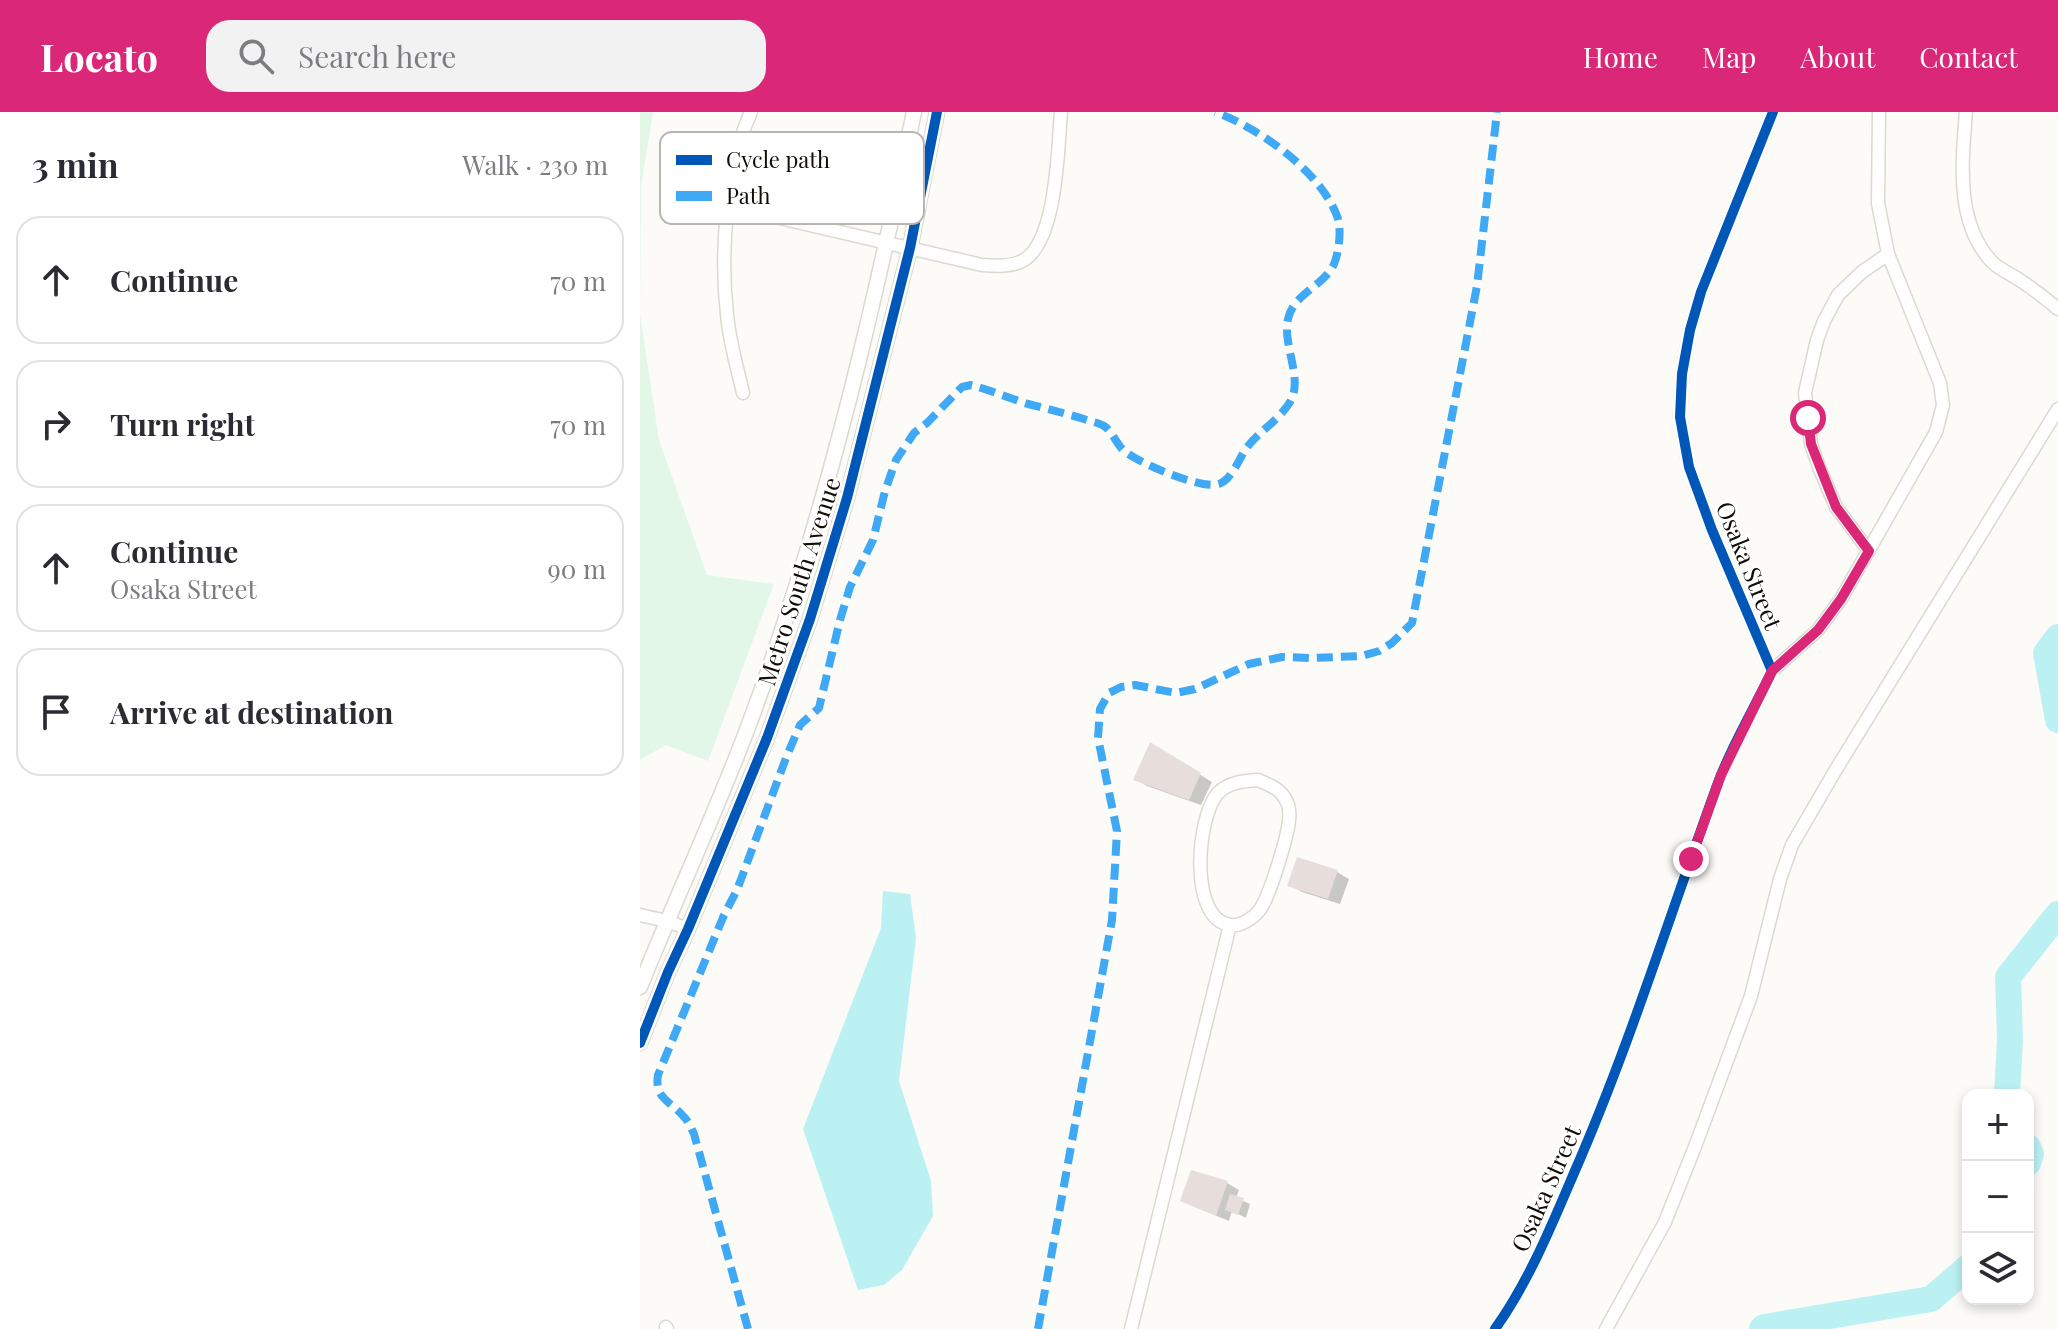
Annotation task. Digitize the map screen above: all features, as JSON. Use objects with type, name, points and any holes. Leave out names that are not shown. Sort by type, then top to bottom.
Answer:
[{"type":"street","points":[[744,132],[751,112]]},
{"type":"street","name":"Metro South Avenue","points":[[910,132],[914,112]]},
{"type":"street","name":"Metro South Avenue","points":[[924,177],[937,112]]},
{"type":"street","points":[[805,224],[982,265],[1004,266],[1025,259],[1039,244],[1055,190],[1061,112]]},
{"type":"street","name":"Osaka Street","points":[[1495,1329],[1541,1250],[1580,1160],[1611,1083],[1721,775],[1772,671],[1712,530],[1689,467],[1680,417],[1682,374],[1697,305],[1773,112]]},
{"type":"street","points":[[1772,671],[1818,630],[1841,599],[1936,432],[1943,405],[1940,383],[1888,254],[1878,203],[1879,112]]},
{"type":"street","points":[[1966,112],[1963,186],[1970,225],[1980,247],[1994,265],[2058,309]]},
{"type":"street","points":[[727,224],[726,311],[743,393]]},
{"type":"street","name":"Metro South Avenue","points":[[640,987],[751,720],[789,607],[826,487],[891,224]]},
{"type":"street","name":"Metro South Avenue","points":[[640,1043],[767,738],[810,619],[847,498],[915,224]]},
{"type":"street","points":[[1869,551],[1836,507],[1819,467],[1811,444],[1805,393],[1817,340],[1838,295],[1862,272],[1888,254]]},
{"type":"street","points":[[1606,1329],[1665,1222],[1696,1144],[1751,996],[1780,879],[1792,845],[2058,409]]},
{"type":"street","points":[[1258,780],[1277,788],[1287,802],[1290,820],[1277,867],[1260,909],[1246,922],[1230,925],[1214,917],[1203,897],[1200,865],[1206,815],[1218,793],[1235,782],[1258,780]]},
{"type":"street","points":[[640,915],[688,929]]},
{"type":"street","points":[[1131,1329],[1230,925]]},
{"type":"green space","points":[[640,112],[653,112],[641,187],[640,314]]},
{"type":"green space","points":[[640,314],[659,440],[707,575],[774,584],[708,761],[666,745],[640,760]]},
{"type":"water","points":[[883,891],[910,894],[916,938],[899,1081],[931,1181],[933,1216],[902,1270],[884,1285],[858,1290],[803,1129],[881,928]]},
{"type":"building","points":[[1150,742],[1201,773],[1189,800],[1133,780]]},
{"type":"building","points":[[1297,857],[1338,870],[1328,899],[1287,886]]},
{"type":"building","points":[[1191,1170],[1228,1181],[1216,1216],[1180,1201]]},
{"type":"building","points":[[1230,1194],[1244,1198],[1238,1215],[1225,1210]]},
{"type":"waterway","points":[[2058,637],[2046,653],[2058,720]]},
{"type":"waterway","points":[[2007,1089],[2008,977],[2058,914]]},
{"type":"waterway","points":[[1762,1329],[1931,1299],[1962,1272]]},
{"type":"marked path","points":[[748,1329],[694,1134],[686,1119],[661,1095],[658,1075],[737,890],[800,725],[819,708],[850,587],[873,540],[896,460],[914,433],[962,387],[971,385],[1100,424],[1123,450],[1141,461],[1169,474],[1210,485],[1228,478],[1248,446],[1290,402],[1295,383],[1288,319],[1296,303],[1334,264],[1339,221],[1317,183],[1286,153],[1250,129],[1215,112]]},
{"type":"marked path","points":[[1038,1329],[1112,920],[1117,831],[1098,738],[1100,709],[1109,693],[1121,687],[1135,685],[1176,693],[1195,689],[1249,664],[1282,657],[1362,656],[1392,643],[1412,623],[1477,286],[1497,112]]},
{"type":"cycle path","points":[[924,177],[937,112]]},
{"type":"cycle path","points":[[1495,1329],[1539,1253],[1557,1213],[1632,1027],[1719,780],[1772,671],[1712,530],[1689,467],[1680,417],[1682,374],[1701,292],[1773,112]]},
{"type":"cycle path","points":[[640,1043],[767,738],[810,619],[847,498],[915,224]]},
{"type":"route","points":[[1691,859],[1721,775],[1772,671],[1818,630],[1841,599],[1869,551],[1836,507],[1811,444],[1808,418]]}]
